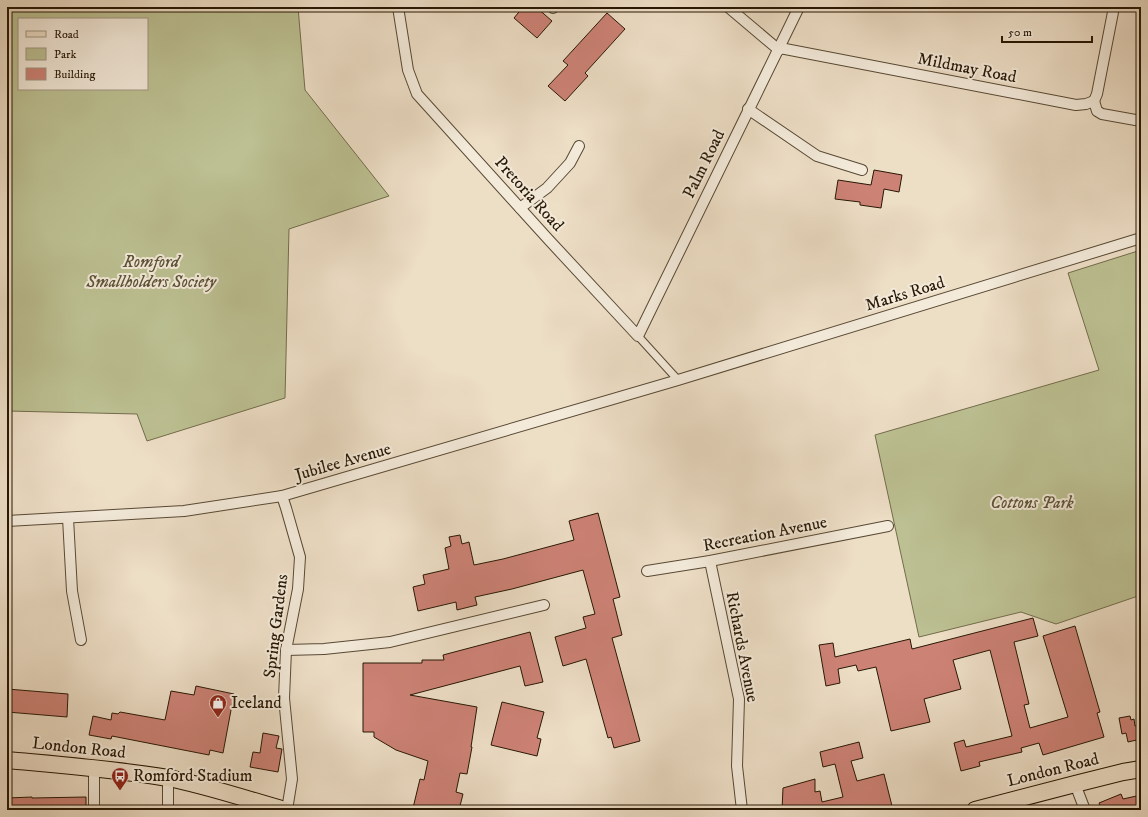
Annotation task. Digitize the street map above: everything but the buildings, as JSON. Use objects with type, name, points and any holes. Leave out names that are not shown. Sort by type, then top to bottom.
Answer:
[{"type":"main road","name":"London Road","points":[[7,760],[94,768],[168,778],[200,785],[286,810]]},
{"type":"main road","name":"London Road","points":[[976,810],[1123,772],[1141,769]]},
{"type":"street","name":"Pretoria Road","points":[[398,7],[408,70],[417,94],[678,380]]},
{"type":"street","name":"Mildmay Road","points":[[728,7],[779,49],[1076,105],[1094,101]]},
{"type":"street","name":"Palm Road","points":[[638,336],[799,7]]},
{"type":"street","points":[[1114,7],[1094,101],[1097,111],[1102,114],[1141,121]]},
{"type":"street","points":[[748,109],[816,156],[862,170]]},
{"type":"street","points":[[520,208],[547,188],[570,163],[579,146]]},
{"type":"street","name":"Marks Road","points":[[678,380],[1141,238]]},
{"type":"street","name":"Jubilee Avenue","points":[[7,521],[184,511],[282,496],[678,380]]},
{"type":"street","name":"Spring Gardens","points":[[282,496],[300,557],[298,589],[286,650],[284,698],[292,779],[286,810]]},
{"type":"street","points":[[68,518],[72,591],[81,640]]},
{"type":"street","name":"Recreation Avenue","points":[[647,571],[710,561],[888,526]]},
{"type":"street","name":"Richards Avenue","points":[[710,561],[739,699],[737,766],[742,810]]},
{"type":"street","points":[[286,650],[331,648],[390,642],[544,605]]},
{"type":"street","points":[[94,768],[94,810]]},
{"type":"street","points":[[168,778],[168,810]]},
{"type":"street","points":[[1075,784],[1085,810]]},
{"type":"green space","name":"Romford Smallholders Society","points":[[7,7],[298,7],[305,90],[389,196],[289,229],[285,398],[147,441],[137,414],[7,411]]},
{"type":"green space","name":"Cottons Park","points":[[1141,250],[1141,595],[1056,624],[1021,612],[919,637],[875,435],[1099,370],[1068,273]]},
{"type":"place","name":"Iceland","points":[[218,718]]},
{"type":"place","name":"Romford Stadium","points":[[120,791]]}]
